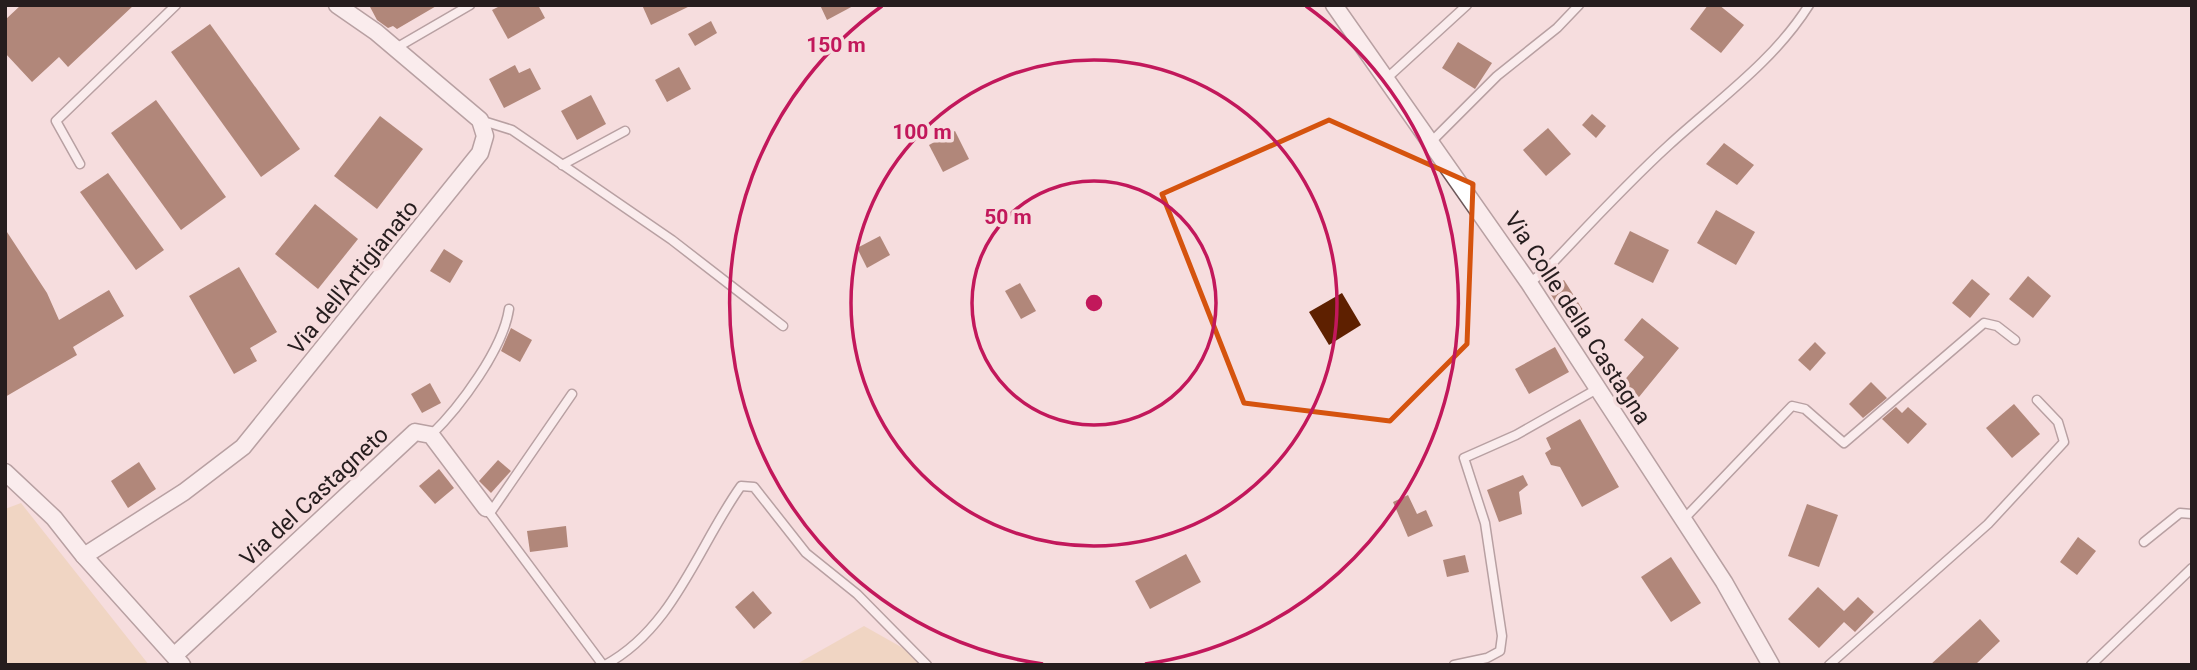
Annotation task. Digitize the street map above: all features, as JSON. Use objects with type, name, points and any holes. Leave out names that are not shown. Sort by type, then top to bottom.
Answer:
[{"type":"street","points":[[337,5],[376,32],[393,50],[480,120]]},
{"type":"street","name":"Via Colle della Castagna","points":[[1334,5],[1529,283],[1724,582],[1771,665]]},
{"type":"street","name":"Via dell'Artigianato","points":[[84,556],[194,486],[243,447],[473,166],[485,136],[480,120]]},
{"type":"street","name":"Via del Castagneto","points":[[5,472],[54,517],[84,556],[178,660],[415,432],[431,435]]},
{"type":"street","points":[[431,435],[488,510]]},
{"type":"lane","points":[[80,164],[55,121],[176,5]]},
{"type":"lane","points":[[393,50],[470,5]]},
{"type":"lane","points":[[1386,79],[1467,5]]},
{"type":"lane","points":[[1432,142],[1497,76],[1557,28],[1579,5]]},
{"type":"lane","points":[[1529,283],[1545,271],[1668,146],[1751,72],[1795,28],[1809,5]]},
{"type":"lane","points":[[480,120],[512,130],[671,240],[783,326]]},
{"type":"lane","points":[[562,165],[625,131]]},
{"type":"lane","points":[[431,435],[450,418],[506,330],[509,309]]},
{"type":"lane","points":[[1683,520],[1792,406],[1805,409],[1844,443],[1984,323],[1997,326],[2015,340]]},
{"type":"lane","points":[[1454,665],[1494,654],[1500,650],[1503,636],[1485,523],[1464,458],[1516,435],[1597,389]]},
{"type":"lane","points":[[572,394],[488,510],[604,665],[623,655],[663,614],[741,486],[754,487],[806,553],[857,594],[927,665]]},
{"type":"lane","points":[[1829,665],[1988,524],[2064,442],[2058,422],[2037,400]]},
{"type":"lane","points":[[2144,542],[2180,513],[2192,514]]},
{"type":"lane","points":[[2091,665],[2192,568]]},
{"type":"highlighted area","points":[[1329,120],[1473,184],[1467,344],[1390,421],[1244,403],[1162,194]]},
{"type":"shaded area","points":[[21,503],[149,665],[5,665],[5,509]]},
{"type":"shaded area","points":[[864,626],[933,665],[795,665]]},
{"type":"building","points":[[21,5],[134,5],[68,67],[59,57],[32,82],[5,53],[5,20]]},
{"type":"building","points":[[369,5],[438,5],[397,29],[393,26],[388,28],[377,20]]},
{"type":"building","points":[[502,5],[538,5],[545,18],[508,39],[492,10]]},
{"type":"building","points":[[642,5],[692,5],[651,25]]},
{"type":"building","points":[[820,5],[855,5],[827,20]]},
{"type":"building","points":[[1708,5],[1719,5],[1744,25],[1721,53],[1690,29]]},
{"type":"building","points":[[711,21],[717,33],[695,46],[688,34]]},
{"type":"building","points":[[210,24],[300,149],[261,177],[171,52]]},
{"type":"building","points":[[1458,42],[1492,63],[1475,89],[1442,68]]},
{"type":"building","points":[[515,65],[519,73],[530,68],[541,89],[504,108],[489,79]]},
{"type":"building","points":[[679,67],[691,89],[667,102],[655,80]]},
{"type":"building","points":[[591,95],[606,124],[577,140],[561,111]]},
{"type":"building","points":[[156,100],[226,197],[181,230],[111,133]]},
{"type":"building","points":[[1592,114],[1606,126],[1596,138],[1582,125]]},
{"type":"building","points":[[380,116],[423,149],[377,209],[334,176]]},
{"type":"building","points":[[1548,128],[1571,154],[1546,176],[1523,150]]},
{"type":"building","points":[[955,131],[969,159],[943,172],[929,145]]},
{"type":"building","points":[[1724,143],[1754,165],[1737,185],[1706,164]]},
{"type":"building","points":[[108,173],[164,250],[136,270],[80,192]]},
{"type":"building","points":[[315,204],[358,239],[318,289],[275,254]]},
{"type":"building","points":[[1716,210],[1755,232],[1736,265],[1697,243]]},
{"type":"building","points":[[5,229],[47,293],[59,320],[109,290],[124,316],[73,347],[77,355],[5,397]]},
{"type":"building","points":[[1630,231],[1669,250],[1653,283],[1614,264]]},
{"type":"building","points":[[880,236],[890,255],[867,268],[857,248]]},
{"type":"building","points":[[444,249],[463,261],[450,283],[430,271]]},
{"type":"building","points":[[239,267],[277,332],[250,348],[257,361],[234,374],[189,296]]},
{"type":"building","points":[[2028,276],[2051,296],[2033,318],[2009,299]]},
{"type":"building","points":[[1972,279],[1990,294],[1970,318],[1952,303]]},
{"type":"building","points":[[1564,280],[1583,310],[1567,320],[1548,290]]},
{"type":"building","points":[[1020,283],[1036,311],[1021,319],[1005,291]]},
{"type":"building","points":[[1342,293],[1361,325],[1329,345],[1309,312]]},
{"type":"building","points":[[1642,318],[1679,348],[1639,397],[1622,383],[1644,357],[1624,340]]},
{"type":"building","points":[[511,328],[532,340],[520,362],[501,351]]},
{"type":"building","points":[[1815,342],[1826,353],[1810,371],[1798,360]]},
{"type":"building","points":[[1555,347],[1569,372],[1529,394],[1515,369]]},
{"type":"building","points":[[1871,382],[1887,398],[1863,418],[1849,404]]},
{"type":"building","points":[[430,383],[441,403],[422,413],[411,394]]},
{"type":"building","points":[[2014,404],[2040,434],[2012,458],[1986,428]]},
{"type":"building","points":[[1896,407],[1902,413],[1908,407],[1927,424],[1908,444],[1882,419]]},
{"type":"building","points":[[1580,419],[1619,487],[1582,507],[1560,467],[1551,465],[1545,453],[1551,449],[1546,438]]},
{"type":"building","points":[[498,460],[511,471],[491,493],[479,481]]},
{"type":"building","points":[[139,462],[156,489],[128,508],[111,481]]},
{"type":"building","points":[[439,469],[454,488],[435,504],[419,486]]},
{"type":"building","points":[[1523,475],[1528,485],[1519,492],[1522,514],[1499,522],[1487,490]]},
{"type":"building","points":[[1408,495],[1417,514],[1426,510],[1433,526],[1408,537],[1393,502]]},
{"type":"building","points":[[1807,504],[1838,515],[1819,567],[1788,556]]},
{"type":"building","points":[[566,526],[568,547],[530,552],[527,531]]},
{"type":"building","points":[[2078,537],[2096,551],[2077,575],[2060,562]]},
{"type":"building","points":[[1186,554],[1201,582],[1150,609],[1135,581]]},
{"type":"building","points":[[1465,555],[1469,572],[1447,577],[1443,560]]},
{"type":"building","points":[[1671,557],[1701,603],[1671,622],[1641,577]]},
{"type":"building","points":[[1818,587],[1844,611],[1858,597],[1874,612],[1855,632],[1844,622],[1819,648],[1788,619]]},
{"type":"building","points":[[753,591],[772,613],[754,629],[735,607]]},
{"type":"building","points":[[1980,619],[2000,641],[1975,665],[1930,665]]}]
